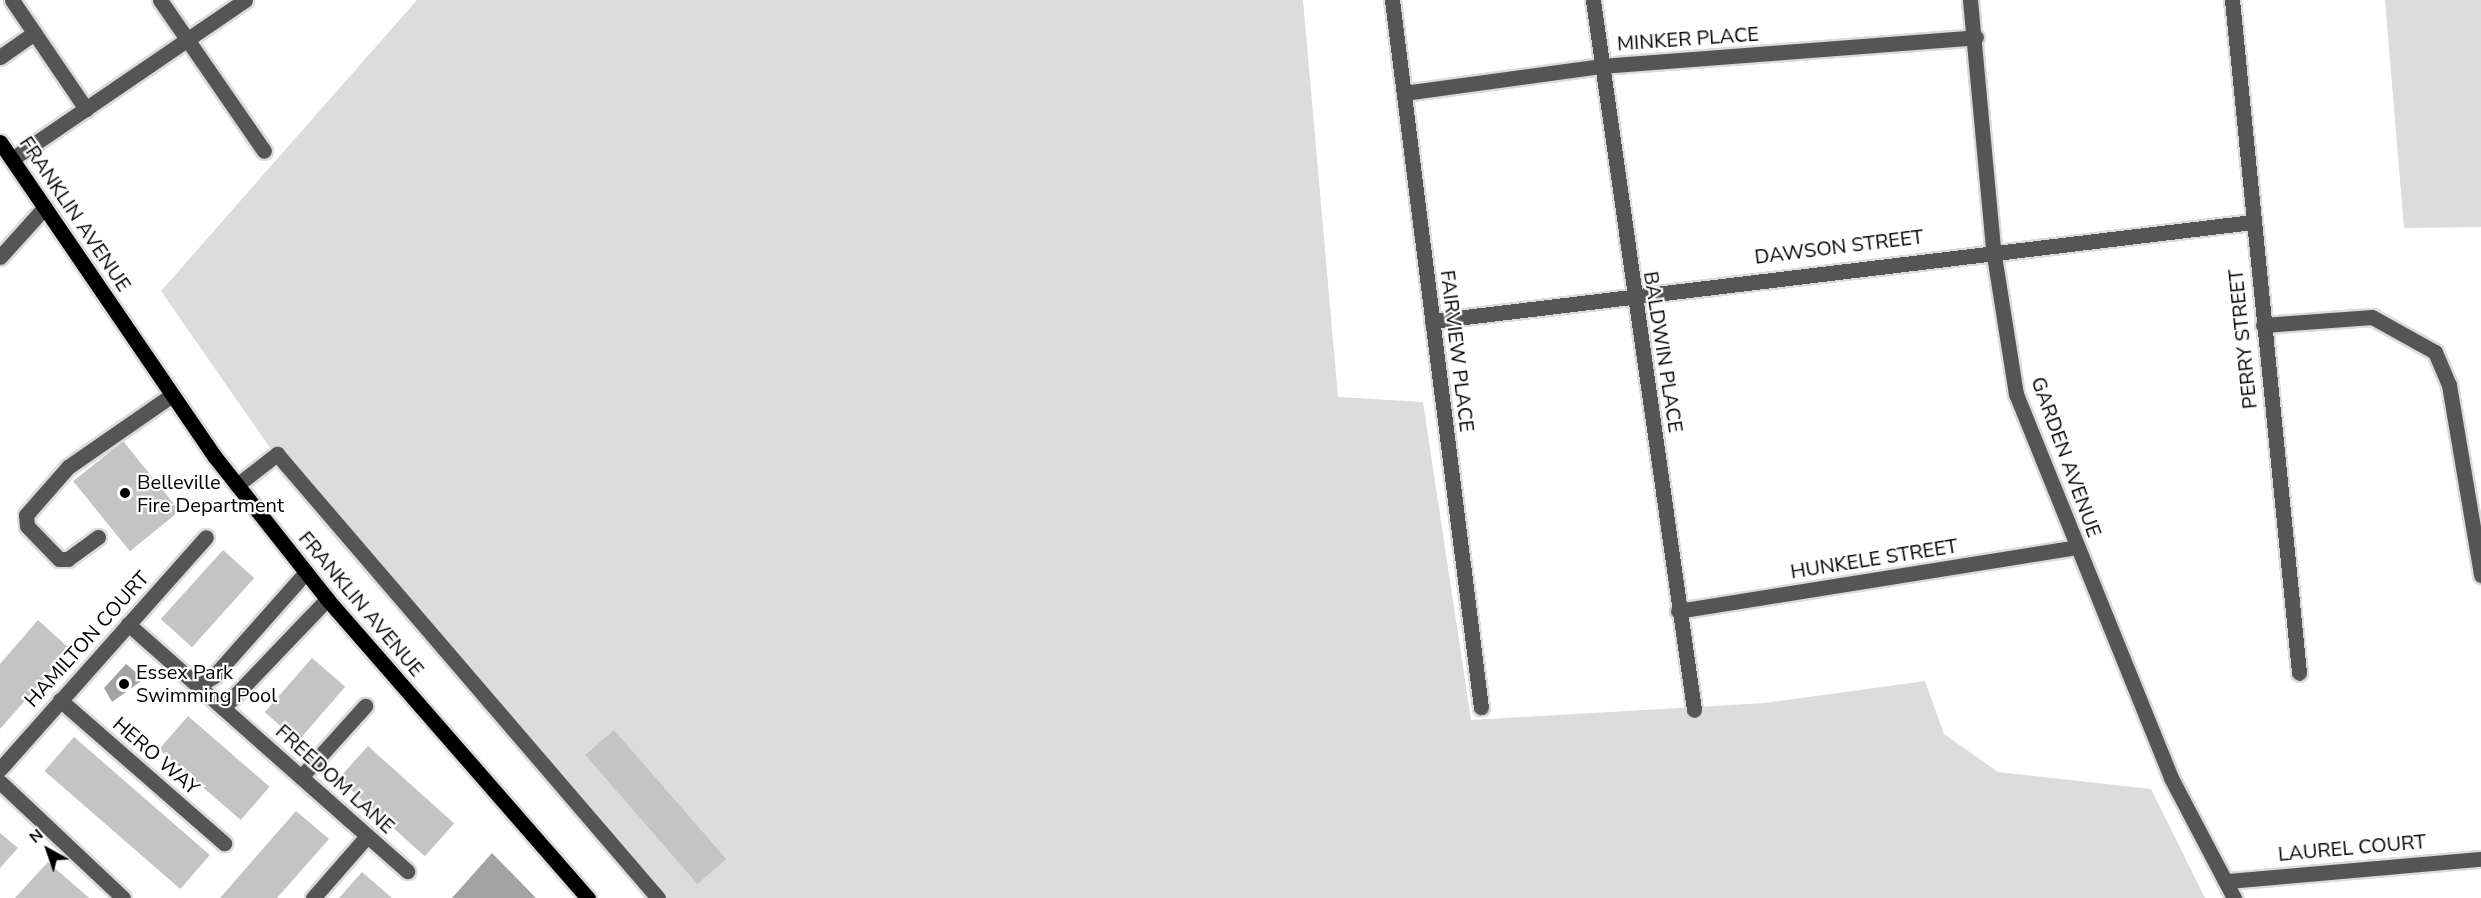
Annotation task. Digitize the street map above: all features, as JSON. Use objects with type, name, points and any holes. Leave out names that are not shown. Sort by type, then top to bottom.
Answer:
[{"type":"main road","name":"FRANKLIN AVENUE","points":[[0,142],[172,394],[237,485],[305,573],[588,898]]},
{"type":"street","points":[[12,0],[86,109]]},
{"type":"street","points":[[160,0],[264,151]]},
{"type":"street","points":[[12,159],[245,0]]},
{"type":"street","name":"FAIRVIEW PLACE","points":[[1392,0],[1481,707]]},
{"type":"street","name":"BALDWIN PLACE","points":[[1593,0],[1632,294],[1694,710]]},
{"type":"street","name":"GARDEN AVENUE","points":[[1970,0],[1976,37],[1993,249],[2016,394],[2171,777],[2234,898]]},
{"type":"street","name":"PERRY STREET","points":[[2232,0],[2252,222],[2299,673]]},
{"type":"street","points":[[0,57],[34,33]]},
{"type":"street","name":"MINKER PLACE","points":[[1404,93],[1602,66],[1976,37]]},
{"type":"street","points":[[0,257],[45,207]]},
{"type":"street","name":"DAWSON STREET","points":[[1432,321],[1993,249],[2252,222]]},
{"type":"street","points":[[2263,325],[2372,317],[2434,352],[2449,385],[2481,575]]},
{"type":"street","points":[[98,537],[69,559],[58,559],[27,526],[26,515],[68,467],[172,394]]},
{"type":"street","points":[[237,485],[277,454],[658,898]]},
{"type":"street","name":"HAMILTON COURT","points":[[0,769],[206,537]]},
{"type":"street","name":"HUNKELE STREET","points":[[1678,611],[2077,547]]},
{"type":"street","points":[[202,682],[214,676],[253,627],[305,573]]},
{"type":"street","points":[[223,708],[327,599]]},
{"type":"street","name":"FREEDOM LANE","points":[[128,624],[202,682],[223,708],[407,871]]},
{"type":"street","name":"HERO WAY","points":[[60,700],[224,843]]},
{"type":"street","points":[[301,777],[365,706]]},
{"type":"street","points":[[0,783],[123,898]]},
{"type":"street","points":[[313,898],[367,836]]},
{"type":"street","name":"LAUREL COURT","points":[[2227,881],[2481,859]]},
{"type":"shaded area","points":[[417,0],[1303,0],[1338,397],[1423,402],[1471,720],[1765,703],[1925,681],[1944,734],[1998,772],[2151,789],[2205,898],[648,898],[323,524],[161,291]]},
{"type":"shaded area","points":[[2385,0],[2481,0],[2481,227],[2404,228]]},
{"type":"shaded area","name":"Essex Park Swimming Pool","points":[[126,664],[144,679],[112,702],[104,688]]},
{"type":"shaded area","points":[[492,853],[536,898],[452,898]]},
{"type":"building","name":"Belleville Fire Department","points":[[123,441],[180,511],[130,551],[73,481]]},
{"type":"building","points":[[223,550],[254,578],[192,647],[161,619]]},
{"type":"building","points":[[38,620],[70,649],[0,729],[0,664]]},
{"type":"building","points":[[312,658],[345,687],[298,741],[265,712]]},
{"type":"building","points":[[188,716],[270,787],[241,820],[159,749]]},
{"type":"building","points":[[614,730],[726,859],[698,884],[585,755]]},
{"type":"building","points":[[74,737],[210,855],[180,889],[44,771]]},
{"type":"building","points":[[368,746],[454,824],[425,856],[339,779]]},
{"type":"building","points":[[296,811],[329,839],[277,898],[220,898]]},
{"type":"building","points":[[0,833],[18,848],[0,868]]},
{"type":"building","points":[[48,862],[89,898],[15,898]]},
{"type":"building","points":[[362,872],[392,898],[339,898]]},
{"type":"place","name":"Belleville Fire Department","points":[[125,493]]},
{"type":"place","name":"Essex Park Swimming Pool","points":[[124,684]]}]
